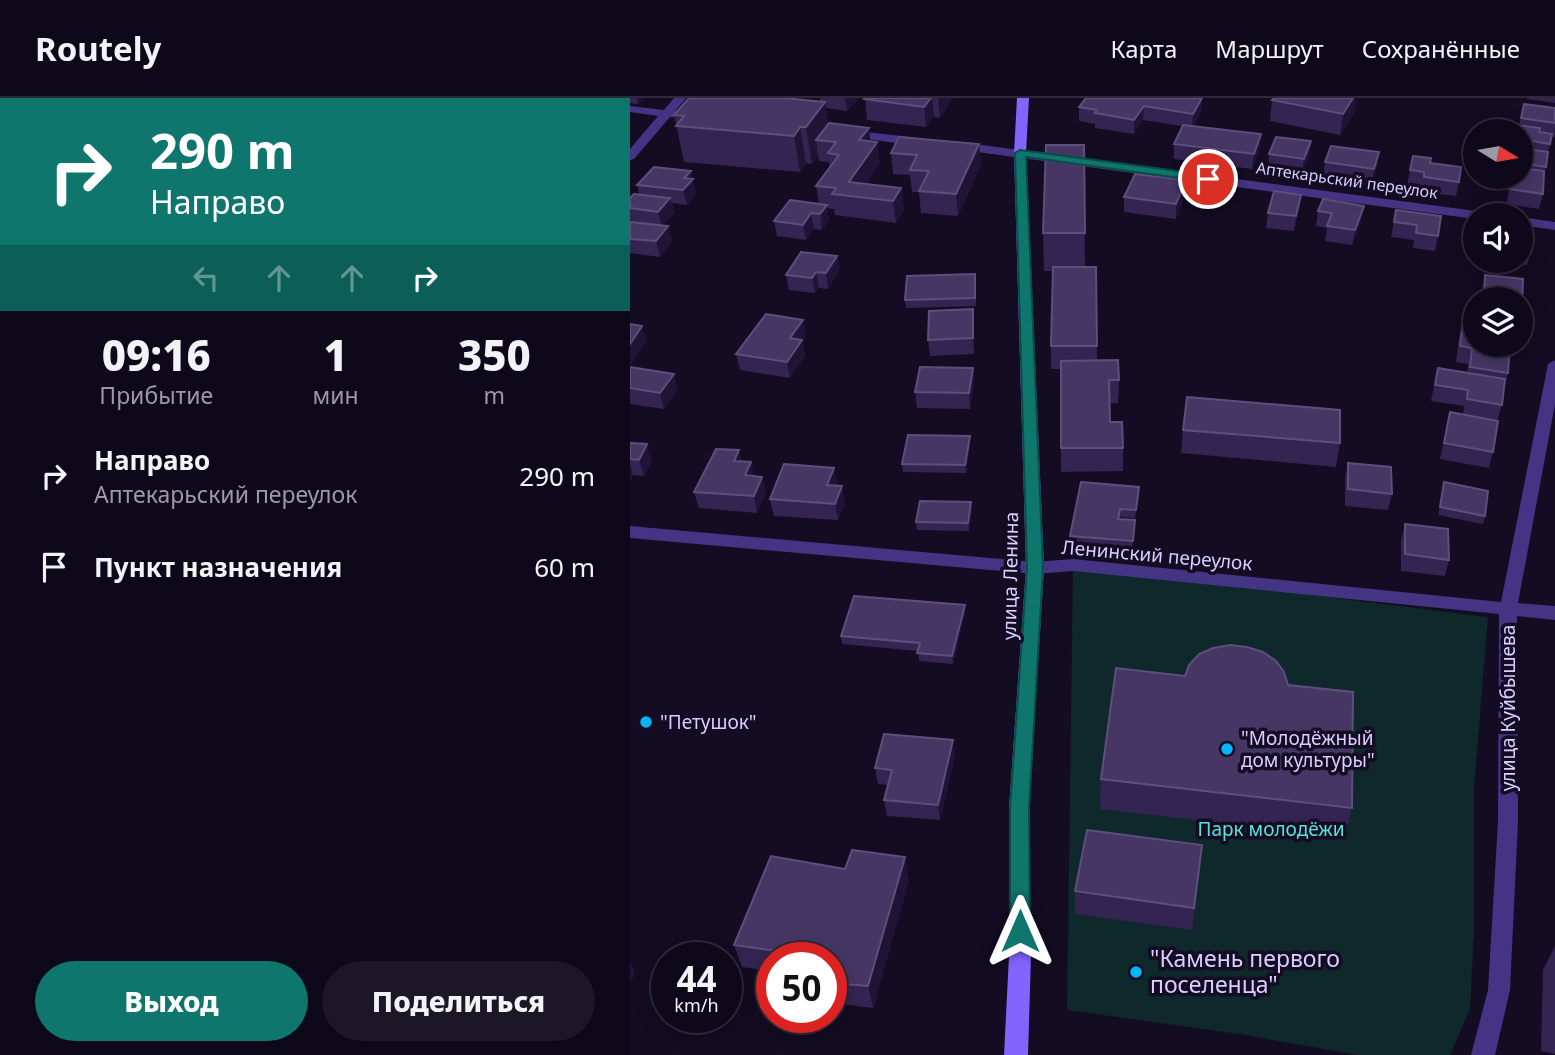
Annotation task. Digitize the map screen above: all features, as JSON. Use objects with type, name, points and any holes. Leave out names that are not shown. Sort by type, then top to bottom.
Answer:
[{"type":"main road","name":"улица Ленина","points":[[1016,1055],[1020,956],[1019,808],[1035,568],[1020,153],[1023,98]]},
{"type":"street","points":[[630,156],[680,98]]},
{"type":"street","points":[[630,109],[709,118]]},
{"type":"street","points":[[832,132],[927,143]]},
{"type":"street","name":"Аптекарьский переулок","points":[[941,144],[1463,213]]},
{"type":"street","points":[[1533,223],[1555,226]]},
{"type":"street","name":"улица Куйбышева","points":[[1483,1055],[1499,990],[1507,821],[1508,611],[1555,364]]},
{"type":"street","name":"Ленинский переулок","points":[[630,532],[1035,568],[1073,565],[1508,611],[1555,613]]},
{"type":"green space","name":"Парк молодёжи","points":[[1073,565],[1488,617],[1474,787],[1474,934],[1470,1009],[1450,1055],[1357,1055],[1239,1034],[1067,1010]]},
{"type":"building","points":[[689,98],[784,98],[825,102],[806,127],[800,127],[794,136],[676,126],[684,116],[674,115]]},
{"type":"building","points":[[865,98],[931,98],[924,107]]},
{"type":"building","points":[[1086,98],[1202,98],[1193,114],[1144,106],[1134,120],[1095,113],[1097,110],[1079,107]]},
{"type":"building","points":[[1353,98],[1343,114],[1272,100]]},
{"type":"building","points":[[1524,104],[1555,108],[1555,123],[1521,118]]},
{"type":"building","points":[[829,123],[869,128],[859,140],[877,142],[849,182],[901,188],[893,201],[832,194],[836,188],[816,186],[839,155],[828,153],[836,142],[816,140]]},
{"type":"building","points":[[1183,125],[1261,134],[1254,154],[1174,144]]},
{"type":"building","points":[[1533,127],[1540,128],[1539,132],[1552,134],[1550,144],[1533,141]]},
{"type":"building","points":[[899,137],[979,144],[956,194],[919,191],[929,171],[910,170],[917,155],[891,153]]},
{"type":"building","points":[[1276,137],[1311,141],[1304,159],[1269,154]]},
{"type":"building","points":[[1046,145],[1084,145],[1085,233],[1043,233]]},
{"type":"building","points":[[1331,146],[1379,152],[1374,169],[1325,162]]},
{"type":"building","points":[[1533,150],[1548,152],[1546,167],[1533,165]]},
{"type":"building","points":[[1413,156],[1431,158],[1430,163],[1461,167],[1459,182],[1424,177],[1424,172],[1410,170]]},
{"type":"building","points":[[654,167],[691,171],[684,178],[693,179],[683,190],[637,185]]},
{"type":"building","points":[[1533,170],[1544,171],[1543,194],[1510,189],[1533,189]]},
{"type":"building","points":[[1135,174],[1186,180],[1176,204],[1124,197]]},
{"type":"building","points":[[1274,191],[1301,195],[1296,216],[1268,213]]},
{"type":"building","points":[[634,194],[670,198],[658,212],[630,208],[630,198]]},
{"type":"building","points":[[1323,199],[1364,206],[1355,230],[1327,226],[1332,213],[1318,211]]},
{"type":"building","points":[[790,200],[827,205],[820,214],[811,213],[803,225],[774,221]]},
{"type":"building","points":[[1396,210],[1441,216],[1438,236],[1416,233],[1417,225],[1394,222]]},
{"type":"building","points":[[630,222],[668,226],[656,241],[630,239]]},
{"type":"building","points":[[801,252],[837,256],[826,273],[816,272],[812,278],[786,275]]},
{"type":"building","points":[[1053,267],[1096,267],[1097,346],[1051,346]]},
{"type":"building","points":[[975,274],[975,298],[905,300],[907,276]]},
{"type":"building","points":[[1485,275],[1523,279],[1523,287],[1484,287]]},
{"type":"building","points":[[973,309],[973,338],[928,340],[929,311]]},
{"type":"building","points":[[766,314],[803,320],[790,338],[802,340],[787,362],[736,354]]},
{"type":"building","points":[[1463,322],[1463,346],[1460,346]]},
{"type":"building","points":[[630,324],[642,326],[630,344]]},
{"type":"building","points":[[1471,357],[1509,357],[1508,373],[1470,367]]},
{"type":"building","points":[[1118,360],[1119,380],[1109,380],[1110,422],[1122,422],[1123,448],[1061,448],[1061,361]]},
{"type":"building","points":[[630,367],[674,374],[660,393],[630,388]]},
{"type":"building","points":[[920,367],[973,368],[969,393],[915,392]]},
{"type":"building","points":[[1438,368],[1505,379],[1502,405],[1467,399],[1468,390],[1435,385]]},
{"type":"building","points":[[1187,397],[1340,410],[1340,443],[1183,430]]},
{"type":"building","points":[[1450,412],[1498,421],[1493,452],[1444,443]]},
{"type":"building","points":[[908,435],[970,436],[965,465],[902,464]]},
{"type":"building","points":[[630,443],[647,444],[639,460],[630,459]]},
{"type":"building","points":[[716,449],[739,450],[734,461],[751,462],[745,475],[762,477],[754,496],[694,492]]},
{"type":"building","points":[[1348,463],[1391,467],[1392,494],[1348,489]]},
{"type":"building","points":[[784,464],[834,468],[827,485],[842,486],[835,504],[770,499]]},
{"type":"building","points":[[1081,482],[1139,487],[1136,510],[1120,509],[1118,519],[1135,520],[1133,541],[1070,536]]},
{"type":"building","points":[[1444,482],[1488,491],[1485,516],[1440,507]]},
{"type":"building","points":[[920,501],[971,502],[968,523],[916,522]]},
{"type":"building","points":[[1405,524],[1448,529],[1449,560],[1405,554]]},
{"type":"building","points":[[854,596],[965,605],[952,656],[917,653],[920,643],[841,636]]},
{"type":"building","name":"\"Молодёжный дом культуры\"","points":[[1230,645],[1263,652],[1276,661],[1284,672],[1288,685],[1353,692],[1352,808],[1101,779],[1116,668],[1185,676],[1189,665],[1199,654]]},
{"type":"building","points":[[884,734],[953,740],[938,805],[884,800],[892,770],[875,768]]},
{"type":"building","points":[[1087,830],[1202,845],[1194,908],[1075,891]]},
{"type":"building","points":[[852,850],[905,857],[868,986],[847,984],[847,942],[756,942],[756,948],[735,942],[771,856],[845,869]]},
{"type":"place","name":"\"Петушок\"","points":[[646,722]]},
{"type":"place","name":"\"Молодёжный дом культуры\"","points":[[1227,749]]},
{"type":"place","name":"\"Камень первого поселенца\"","points":[[1136,972]]},
{"type":"route","points":[[1020,931],[1019,808],[1035,568],[1020,153],[1208,179]]}]
